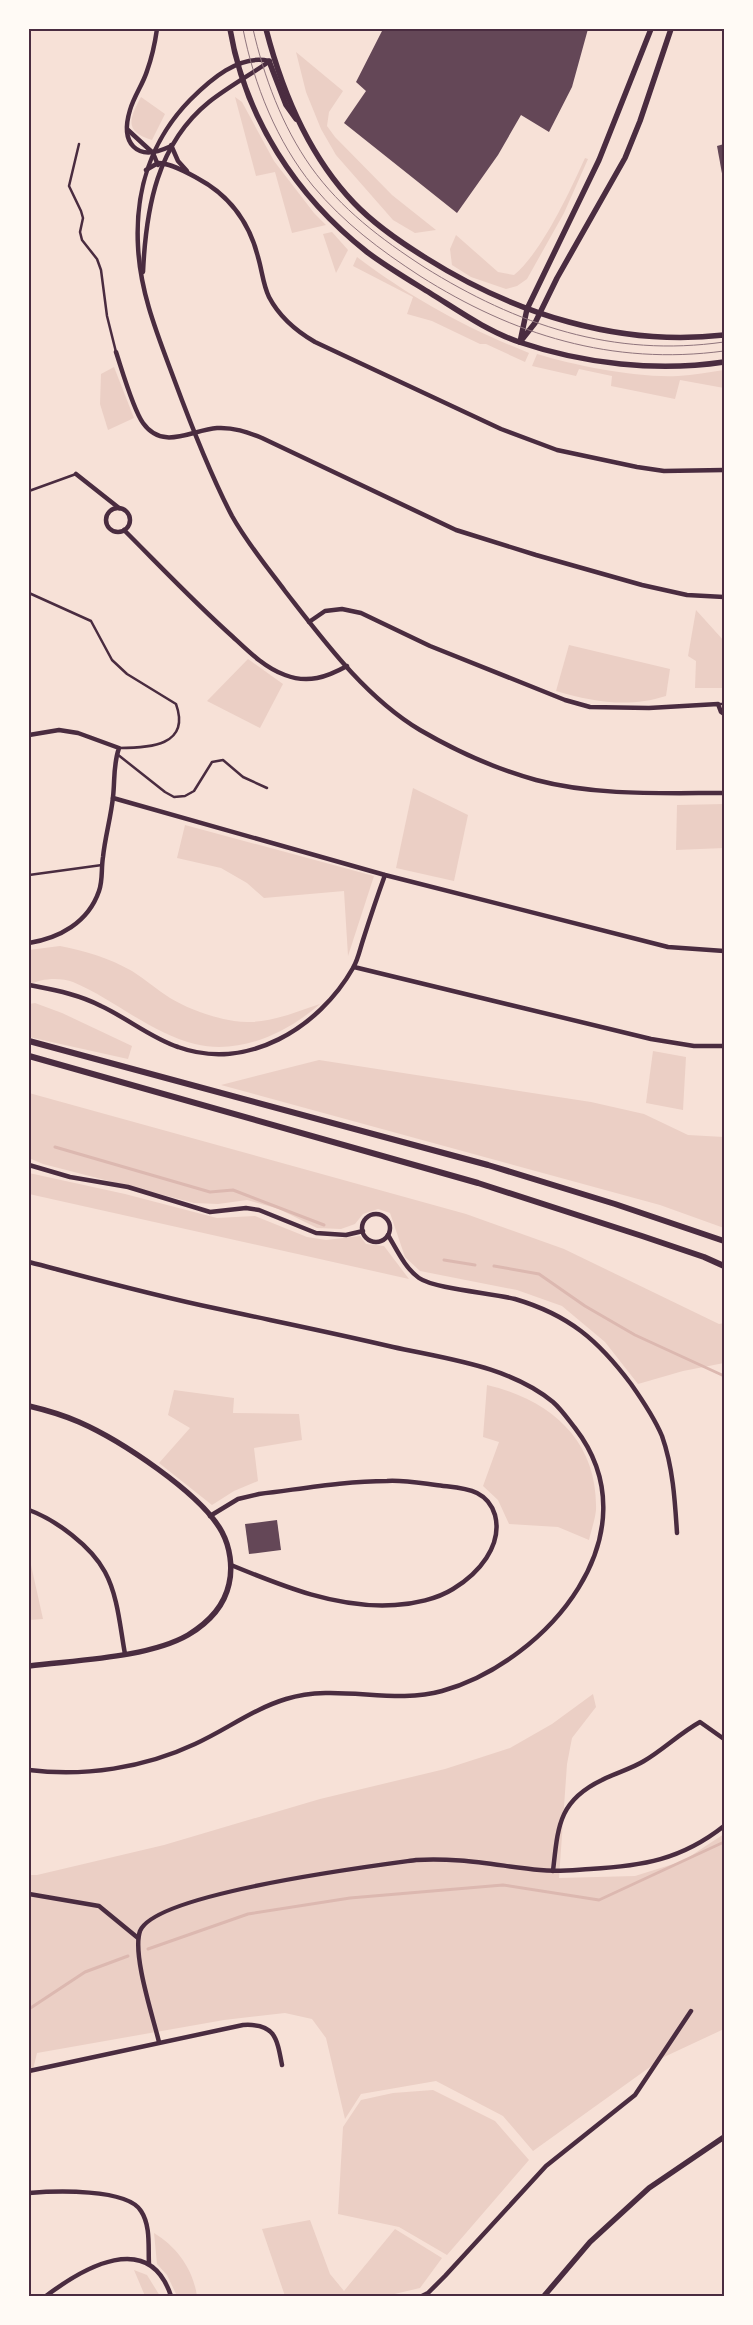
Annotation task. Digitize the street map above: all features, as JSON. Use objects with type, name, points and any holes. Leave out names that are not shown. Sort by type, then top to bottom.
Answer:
[{"type":"main road","points":[[29,1041],[488,1165],[615,1204],[724,1241]]},
{"type":"main road","points":[[29,1056],[478,1183],[660,1242],[724,1266]]},
{"type":"street","points":[[157,29],[147,71],[130,107],[128,138],[133,148],[143,153],[153,153],[170,146]]},
{"type":"street","points":[[230,29],[242,80],[264,132],[280,158],[334,222],[386,265],[484,326],[520,342],[570,354],[637,365],[677,366],[724,362]]},
{"type":"street","points":[[266,29],[271,60],[302,127],[339,185],[353,202],[384,230],[448,272],[539,314],[600,330],[639,336],[687,338],[724,335]]},
{"type":"street","points":[[520,342],[527,309],[603,153],[651,29]]},
{"type":"street","points":[[520,342],[535,323],[557,278],[624,158],[644,112],[671,29]]},
{"type":"street","points":[[271,60],[254,60],[238,64],[209,83],[187,103],[170,125],[153,153],[146,170],[138,221],[138,245],[142,281],[156,333],[195,434],[233,517],[258,556],[309,622],[375,696],[407,722],[467,754],[522,776],[550,783],[600,790],[724,793]]},
{"type":"street","points":[[142,281],[145,233],[160,163],[170,146],[199,111],[271,60]]},
{"type":"street","points":[[128,129],[153,153],[160,163],[190,174],[217,191],[240,213],[252,235],[268,295],[292,326],[315,342],[501,429],[558,450],[637,467],[664,470],[724,470]]},
{"type":"street","points":[[170,146],[178,161],[190,174]]},
{"type":"street","points":[[146,170],[160,163]]},
{"type":"street","points":[[116,352],[142,422],[151,432],[162,438],[174,438],[215,428],[242,430],[280,446],[456,530],[642,585],[687,595],[724,597]]},
{"type":"street","points":[[76,474],[129,516],[129,522],[124,530]]},
{"type":"street","points":[[119,508],[110,511],[106,521],[112,530],[124,530],[209,616],[251,653],[272,668],[285,675],[318,679],[347,666]]},
{"type":"street","points":[[309,622],[325,611],[342,609],[361,614],[430,646],[565,700],[590,707],[648,708],[718,704],[721,712],[724,714]]},
{"type":"street","points":[[29,735],[59,730],[78,732],[118,751],[114,762],[113,798],[99,892],[89,909],[63,934],[29,943]]},
{"type":"street","points":[[113,798],[385,875],[668,947],[724,951]]},
{"type":"street","points":[[29,985],[70,993],[101,1005],[177,1047],[208,1055],[230,1055],[277,1040],[309,1022],[331,1000],[354,967],[385,875]]},
{"type":"street","points":[[354,967],[652,1039],[694,1046],[724,1046]]},
{"type":"street","points":[[29,1165],[70,1177],[128,1187],[210,1212],[246,1208],[259,1210],[316,1234],[363,1232]]},
{"type":"street","points":[[380,1214],[390,1226],[388,1235],[380,1241],[373,1241],[365,1236],[363,1232],[366,1219],[369,1216],[380,1214]]},
{"type":"street","points":[[388,1235],[406,1263],[420,1278],[446,1286],[512,1298],[552,1312],[585,1332],[610,1357],[652,1416],[662,1437],[675,1496],[677,1533]]},
{"type":"street","points":[[29,1262],[199,1305],[468,1363],[515,1379],[553,1403],[582,1436],[592,1453],[600,1473],[604,1499],[600,1534],[594,1561],[574,1594],[559,1614],[521,1650],[479,1677],[456,1686],[423,1694],[329,1693],[291,1697],[262,1707],[194,1745],[136,1764],[100,1771],[52,1773],[29,1770]]},
{"type":"street","points":[[29,1406],[80,1422],[130,1450],[173,1482],[203,1507],[222,1533],[231,1565],[228,1590],[221,1606],[198,1628],[174,1642],[141,1652],[29,1666]]},
{"type":"street","points":[[210,1516],[238,1499],[259,1494],[388,1480],[476,1492],[490,1503],[496,1520],[494,1548],[472,1575],[454,1589],[440,1596],[396,1605],[374,1605],[333,1600],[304,1592],[231,1565]]},
{"type":"street","points":[[29,1510],[43,1515],[68,1532],[94,1556],[105,1571],[115,1599],[125,1654]]},
{"type":"street","points":[[553,1870],[559,1824],[565,1809],[578,1794],[600,1780],[642,1762],[700,1722],[724,1739]]},
{"type":"street","points":[[159,2042],[140,1962],[138,1938],[141,1928],[147,1922],[176,1907],[248,1887],[332,1872],[432,1859],[553,1870],[631,1867],[654,1863],[674,1856],[724,1826]]},
{"type":"street","points":[[29,1894],[99,1906],[138,1938]]},
{"type":"street","points":[[422,2296],[428,2293],[445,2276],[546,2166],[635,2095],[691,2012]]},
{"type":"street","points":[[29,2071],[159,2042],[243,2025],[257,2024],[268,2028],[274,2036],[282,2065]]},
{"type":"street","points":[[544,2296],[590,2242],[649,2188],[724,2137]]},
{"type":"street","points":[[29,2194],[115,2196],[130,2201],[141,2209],[145,2219],[148,2231],[149,2264]]},
{"type":"street","points":[[46,2296],[79,2275],[106,2262],[126,2258],[149,2264],[164,2281],[171,2296]]},
{"type":"lane","points":[[80,144],[69,186],[83,218],[80,232],[82,240],[97,259],[101,270],[107,316],[116,352]]},
{"type":"lane","points":[[29,491],[76,474]]},
{"type":"lane","points":[[29,593],[91,621],[112,660],[126,674],[176,704],[179,712],[179,724],[175,734],[168,741],[143,748],[118,751]]},
{"type":"lane","points":[[718,704],[724,704]]},
{"type":"lane","points":[[118,751],[165,792],[174,797],[185,796],[194,791],[212,762],[223,760],[243,776],[267,788]]},
{"type":"lane","points":[[29,875],[102,865]]},
{"type":"shaded area","points":[[296,52],[343,91],[329,112],[327,126],[335,137],[392,195],[436,230],[415,233],[393,220],[336,155],[321,129],[306,92]]},
{"type":"shaded area","points":[[141,97],[165,114],[152,140],[136,132],[133,128],[132,117]]},
{"type":"shaded area","points":[[235,97],[242,102],[274,161],[314,213],[326,225],[292,233],[275,172],[256,176]]},
{"type":"shaded area","points":[[585,158],[588,159],[564,213],[527,279],[517,286],[506,289],[471,277],[452,265],[450,249],[456,235],[498,272],[514,275],[535,252],[545,237]]},
{"type":"shaded area","points":[[332,232],[348,250],[336,273],[323,234]]},
{"type":"shaded area","points":[[357,257],[398,286],[440,311],[483,333],[529,353],[525,362],[486,344],[480,344],[432,321],[407,314],[413,297],[353,266]]},
{"type":"shaded area","points":[[537,354],[588,367],[644,375],[678,376],[724,370],[724,388],[680,380],[675,399],[611,386],[612,376],[579,369],[576,376],[532,366]]},
{"type":"shaded area","points":[[114,367],[134,418],[108,430],[100,404],[101,374]]},
{"type":"shaded area","points":[[696,610],[724,641],[724,688],[695,688],[696,661],[688,656]]},
{"type":"shaded area","points":[[569,645],[670,669],[666,696],[652,700],[625,703],[597,701],[556,691]]},
{"type":"shaded area","points":[[248,659],[283,684],[260,728],[207,701]]},
{"type":"shaded area","points":[[413,788],[468,815],[454,881],[396,868]]},
{"type":"shaded area","points":[[724,804],[724,848],[676,850],[677,805]]},
{"type":"shaded area","points":[[185,825],[374,876],[348,956],[344,891],[264,898],[247,883],[221,868],[177,858]]},
{"type":"shaded area","points":[[60,946],[115,962],[132,971],[177,1002],[201,1013],[226,1020],[256,1022],[289,1015],[320,1004],[293,1024],[262,1039],[246,1044],[229,1046],[212,1047],[195,1044],[179,1039],[147,1024],[103,997],[73,982],[63,979],[51,979],[29,985],[29,950]]},
{"type":"shaded area","points":[[35,1003],[62,1013],[132,1046],[128,1059],[29,1037],[29,1004]]},
{"type":"shaded area","points":[[653,1051],[686,1057],[683,1110],[646,1103]]},
{"type":"shaded area","points":[[319,1060],[591,1102],[644,1114],[688,1135],[724,1137],[724,1228],[660,1205],[221,1085]]},
{"type":"shaded area","points":[[29,1093],[466,1214],[564,1249],[719,1324],[724,1323],[724,1363],[683,1371],[638,1384],[605,1342],[562,1306],[517,1290],[420,1271],[405,1257],[390,1213],[378,1209],[363,1214],[355,1224],[341,1229],[317,1228],[279,1209],[247,1200],[218,1204],[194,1203],[43,1164],[29,1158]]},
{"type":"shaded area","points":[[29,1173],[125,1194],[217,1218],[255,1216],[307,1237],[326,1240],[360,1236],[366,1244],[384,1246],[409,1279],[29,1194]]},
{"type":"shaded area","points":[[487,1385],[531,1401],[550,1413],[566,1427],[579,1444],[589,1463],[595,1485],[596,1510],[589,1540],[558,1527],[509,1524],[498,1500],[483,1486],[499,1442],[483,1437]]},
{"type":"shaded area","points":[[174,1390],[234,1398],[233,1413],[299,1414],[302,1440],[254,1448],[258,1481],[234,1491],[212,1505],[159,1463],[190,1428],[168,1415]]},
{"type":"shaded area","points":[[29,1556],[43,1619],[29,1620]]},
{"type":"shaded area","points":[[593,1694],[596,1707],[572,1738],[567,1764],[559,1878],[635,1876],[683,1861],[724,1834],[724,2029],[664,2057],[533,2151],[503,2116],[436,2081],[361,2094],[345,2119],[326,2038],[312,2019],[285,2013],[224,2020],[37,2053],[29,2086],[29,1875],[37,1875],[164,1845],[320,1799],[445,1769],[510,1748],[552,1724]]},
{"type":"shaded area","points":[[433,2090],[495,2121],[529,2160],[447,2255],[399,2227],[338,2214],[343,2127],[361,2100],[393,2093]]},
{"type":"shaded area","points":[[310,2220],[330,2274],[344,2291],[395,2229],[442,2258],[420,2288],[386,2296],[285,2296],[262,2229]]},
{"type":"shaded area","points":[[154,2233],[170,2245],[183,2260],[192,2277],[197,2296],[177,2296],[167,2275],[157,2264]]},
{"type":"shaded area","points":[[134,2270],[147,2275],[160,2296],[145,2296]]},
{"type":"building","points":[[383,29],[588,29],[572,87],[549,132],[521,115],[498,155],[457,213],[344,123],[366,91],[356,82]]},
{"type":"building","points":[[724,144],[724,179],[723,179],[717,146]]},
{"type":"building","points":[[277,1520],[281,1550],[249,1554],[245,1524]]},
{"type":"waterway","points":[[55,1147],[210,1192],[233,1190],[324,1225]]},
{"type":"waterway","points":[[444,1260],[475,1265]]},
{"type":"waterway","points":[[494,1266],[539,1274],[585,1306],[635,1335],[722,1375]]},
{"type":"waterway","points":[[148,1949],[248,1914],[350,1898],[503,1885],[599,1900],[724,1842]]},
{"type":"waterway","points":[[29,2009],[85,1972],[128,1956]]},
{"type":"tram line","points":[[243,29],[260,92],[278,132],[300,169],[337,212],[377,246],[405,266],[455,297],[491,315],[528,330],[565,341],[603,349],[642,354],[683,355],[724,351]]},
{"type":"tram line","points":[[253,29],[275,101],[291,135],[311,167],[349,210],[392,245],[424,267],[459,288],[494,305],[567,332],[605,341],[643,345],[683,346],[724,342]]}]
